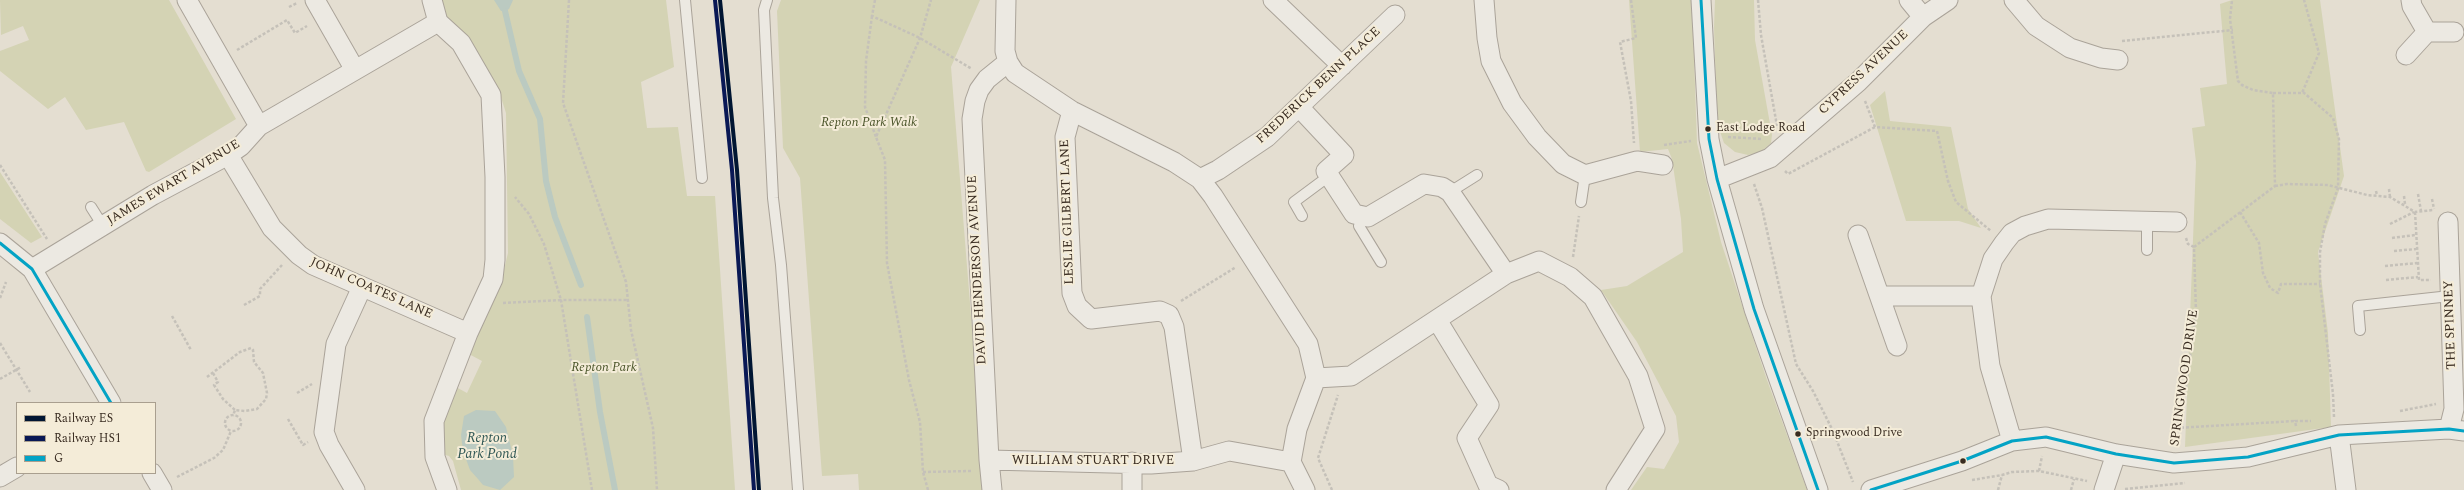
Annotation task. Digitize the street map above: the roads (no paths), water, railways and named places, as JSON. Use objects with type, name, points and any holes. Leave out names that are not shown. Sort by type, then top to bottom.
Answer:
[{"type":"street","points":[[187,0],[259,126]]},
{"type":"street","points":[[315,0],[355,70]]},
{"type":"street","points":[[432,0],[438,22],[460,44],[491,95],[495,188],[496,260],[493,279],[468,333],[434,421],[435,457],[447,490]]},
{"type":"street","points":[[1006,0],[1005,51],[1008,62],[1020,77],[1072,110],[1174,162],[1200,179],[1308,344],[1316,378],[1297,429],[1291,462],[1305,490]]},
{"type":"street","points":[[1273,0],[1342,66]]},
{"type":"street","points":[[1484,0],[1486,38],[1491,61],[1512,103],[1537,137],[1563,164],[1585,175],[1637,161],[1663,164]]},
{"type":"street","points":[[1701,0],[1710,139],[1717,179],[1754,309],[1818,490]]},
{"type":"street","points":[[1909,0],[1923,17]]},
{"type":"street","name":"CYPRESS AVENUE","points":[[1717,179],[1749,168],[1776,153],[1858,82],[1923,17],[1948,0]]},
{"type":"street","points":[[2014,0],[2036,26],[2070,48],[2101,58],[2118,60]]},
{"type":"street","points":[[2411,0],[2412,6],[2427,32]]},
{"type":"street","name":"FREDERICK BENN PLACE","points":[[1200,179],[1218,170],[1267,138],[1395,15]]},
{"type":"street","name":"JAMES EWART AVENUE","points":[[32,269],[153,195],[228,155],[241,146],[259,126],[438,22]]},
{"type":"street","points":[[2406,54],[2427,32],[2454,32]]},
{"type":"street","name":"DAVID HENDERSON AVENUE","points":[[992,490],[989,465],[971,138],[975,101],[988,79],[1008,62]]},
{"type":"street","points":[[1299,107],[1344,155],[1326,171],[1354,214],[1368,217],[1424,184],[1442,187],[1450,192],[1506,274]]},
{"type":"street","name":"LESLIE GILBERT LANE","points":[[1072,110],[1065,137],[1072,293],[1077,306],[1091,319],[1171,311],[1193,461]]},
{"type":"street","name":"JOHN COATES LANE","points":[[228,155],[272,228],[285,242],[313,265],[468,333]]},
{"type":"street","points":[[2012,441],[1990,366],[1981,296],[1993,258],[2004,242],[2012,233],[2025,226],[2048,219],[2177,222]]},
{"type":"street","name":"THE SPINNEY","points":[[2448,222],[2445,297],[2456,430]]},
{"type":"street","points":[[1858,235],[1881,296],[1897,346]]},
{"type":"street","points":[[0,243],[32,269],[110,402]]},
{"type":"street","points":[[1316,378],[1351,376],[1506,274],[1539,261],[1570,277],[1593,297],[1638,376],[1655,429],[1616,490]]},
{"type":"street","points":[[355,490],[324,432],[336,344],[362,287]]},
{"type":"street","points":[[1881,296],[1981,296]]},
{"type":"street","points":[[1437,320],[1489,405],[1467,438],[1488,485],[1499,490]]},
{"type":"street","points":[[2336,427],[2346,490]]},
{"type":"street","name":"SPRINGWOOD DRIVE","points":[[1871,490],[1962,461],[2012,441],[2046,438],[2116,454],[2174,464],[2248,457],[2299,445],[2336,427],[2456,430]]},
{"type":"street","name":"WILLIAM STUART DRIVE","points":[[989,465],[1132,462],[1151,464],[1193,461],[1229,451],[1291,462]]},
{"type":"street","points":[[2105,488],[2116,454]]},
{"type":"street","points":[[1132,462],[1132,490]]},
{"type":"street","points":[[0,477],[16,468]]},
{"type":"street","points":[[153,474],[168,485]]},
{"type":"lane","points":[[685,0],[702,178]]},
{"type":"lane","points":[[767,0],[764,10],[773,198],[781,265],[798,490]]},
{"type":"lane","points":[[1450,192],[1477,175]]},
{"type":"lane","points":[[1581,202],[1585,175]]},
{"type":"lane","points":[[1302,216],[1294,202],[1329,176]]},
{"type":"lane","points":[[91,206],[103,226]]},
{"type":"lane","points":[[1362,216],[1358,226],[1381,262]]},
{"type":"lane","points":[[2147,222],[2147,250]]},
{"type":"lane","points":[[2360,330],[2358,306],[2445,297]]},
{"type":"water","points":[[494,0],[513,0],[509,9],[501,11]]},
{"type":"water","name":"Repton Park Pond","points":[[476,410],[495,411],[506,427],[513,456],[514,477],[500,490],[483,485],[470,470],[463,451],[461,435],[464,416]]},
{"type":"waterway","points":[[505,11],[519,71],[540,119],[546,181],[555,217],[581,285]]},
{"type":"waterway","points":[[587,317],[600,412],[615,490]]},
{"type":"rail line","name":"HS1","points":[[715,0],[732,170],[754,490]]},
{"type":"rail line","name":"ES","points":[[720,0],[737,170],[759,490]]},
{"type":"place","name":"East Lodge Road","points":[[1708,129]]},
{"type":"place","name":"Springwood Drive","points":[[1798,434]]},
{"type":"park label","name":"Repton Park Walk","points":[[869,123]]},
{"type":"park label","name":"Repton Park","points":[[604,368]]}]
